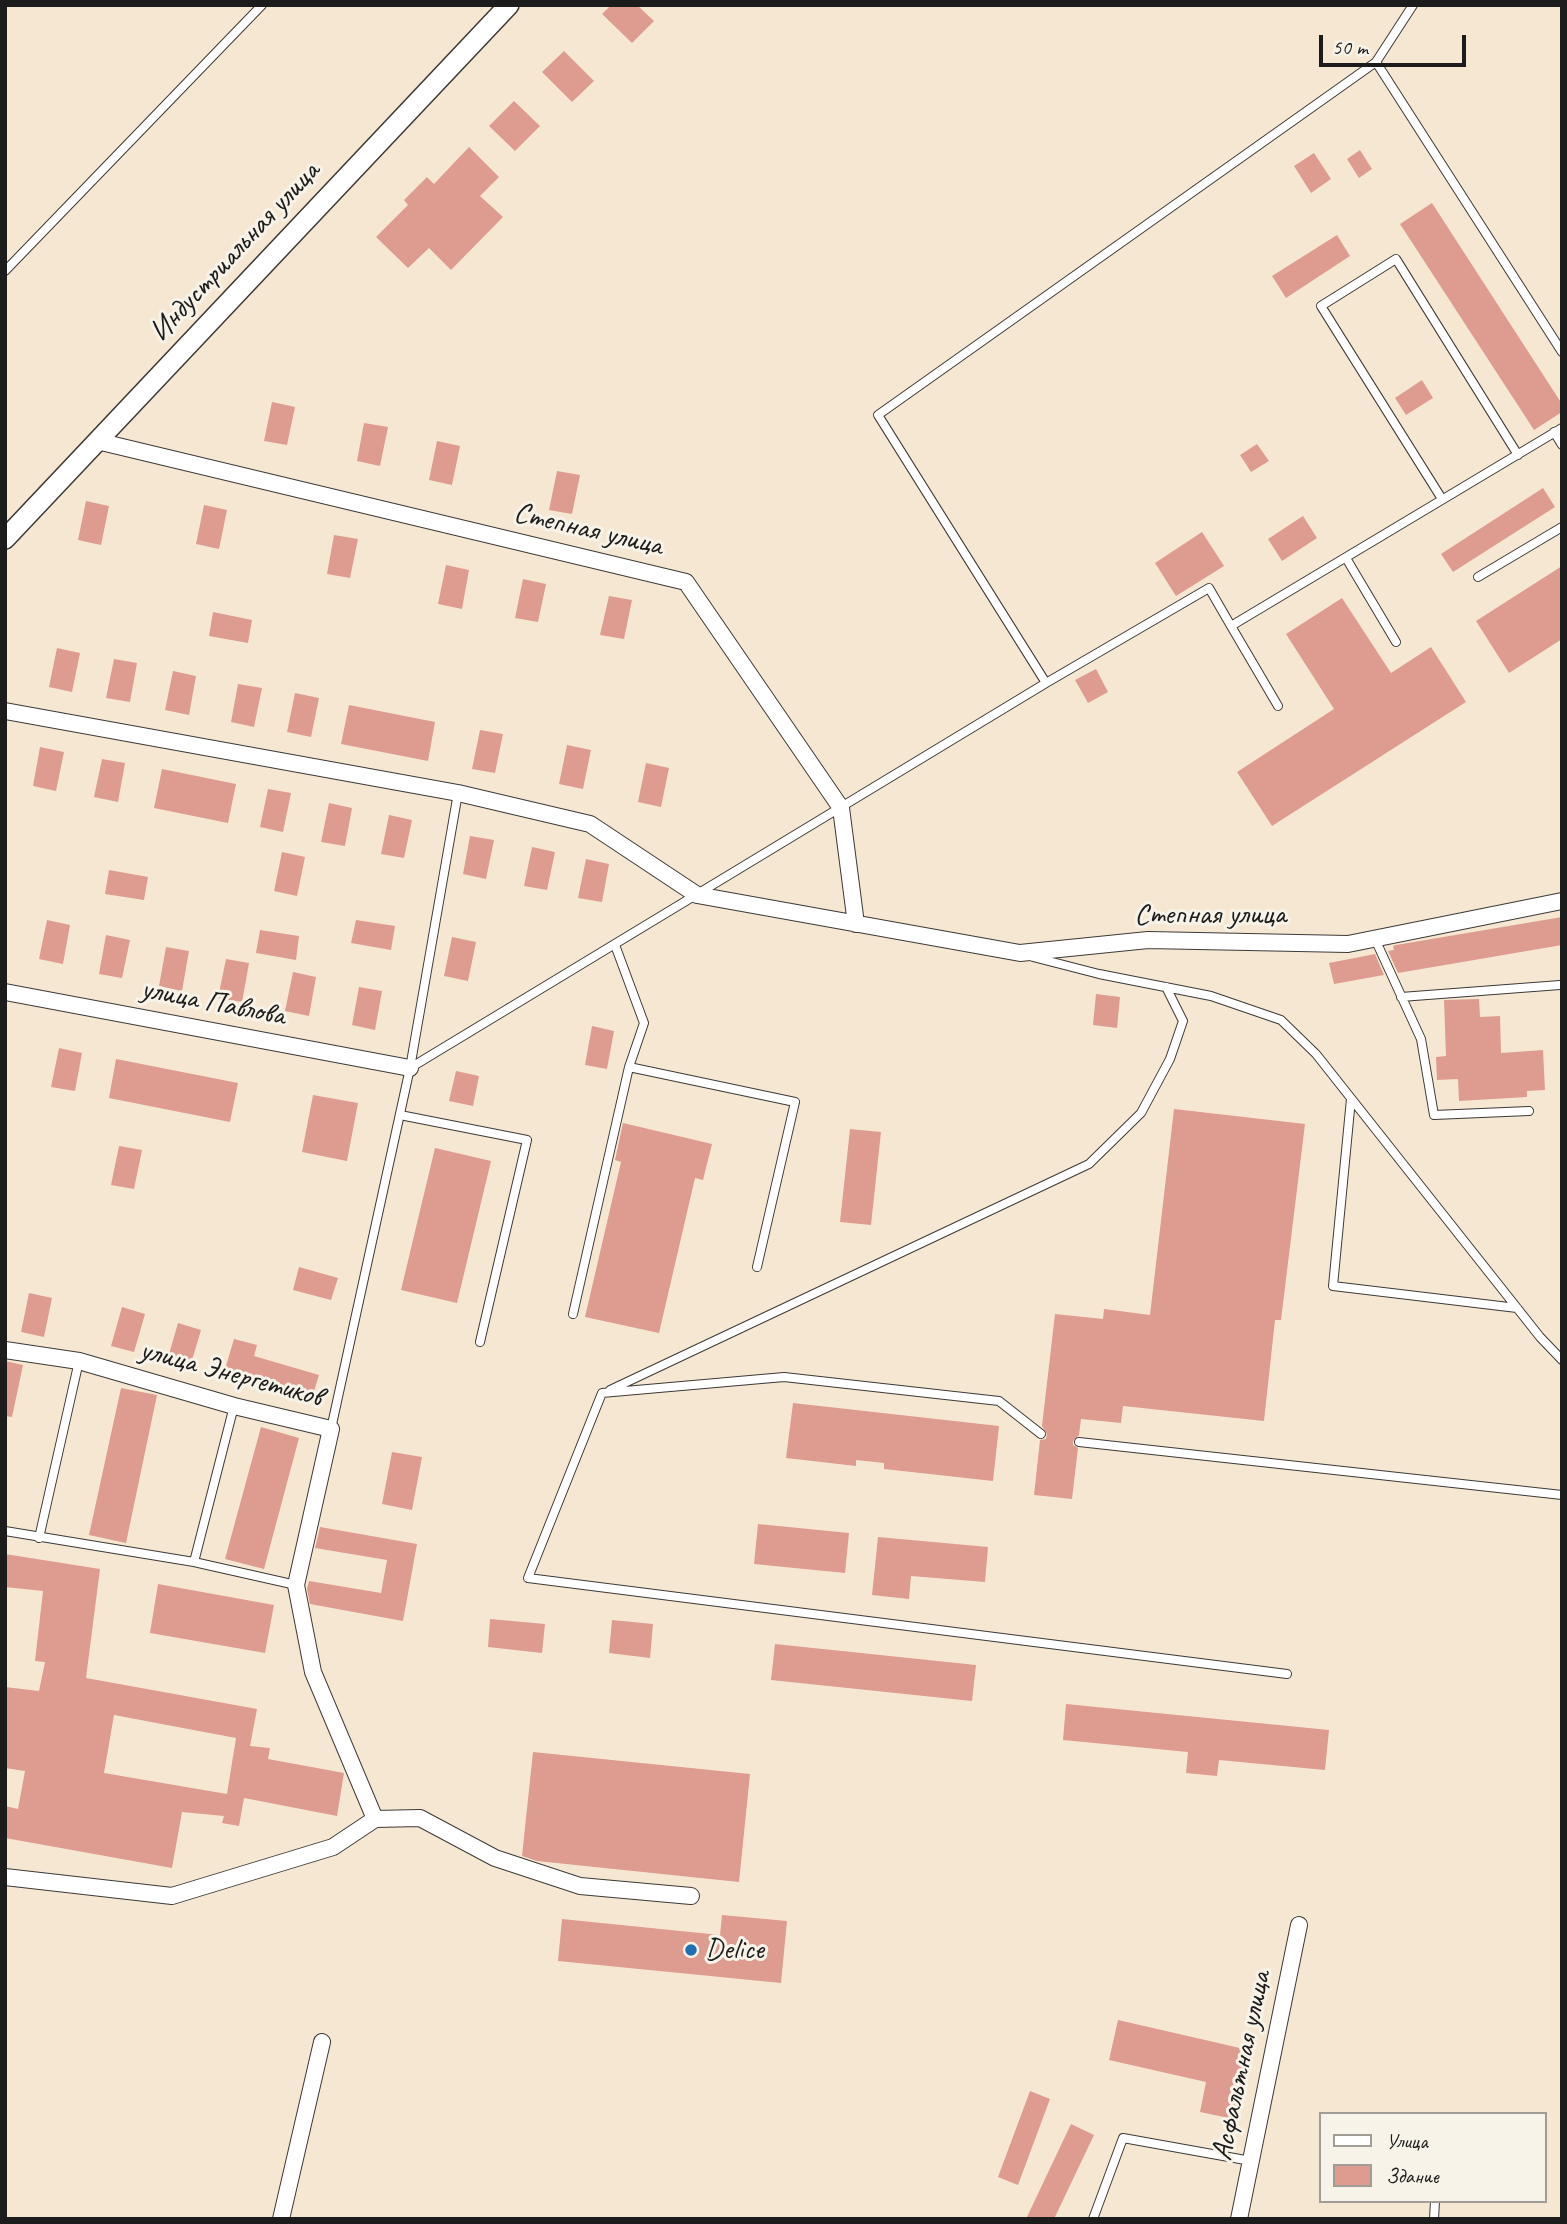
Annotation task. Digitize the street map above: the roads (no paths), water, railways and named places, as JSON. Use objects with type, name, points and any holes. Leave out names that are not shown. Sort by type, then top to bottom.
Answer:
[{"type":"street","name":"Индустриальная улица","points":[[5,539],[509,5]]},
{"type":"street","name":"Степная улица","points":[[97,442],[686,582],[841,808],[856,924]]},
{"type":"street","name":"Степная улица","points":[[5,711],[458,793],[590,824],[697,895],[1020,953],[1148,940],[1348,944],[1562,901]]},
{"type":"street","name":"улица Павлова","points":[[5,992],[410,1068]]},
{"type":"street","name":"улица Энергетиков","points":[[5,1350],[79,1362],[234,1406],[331,1429],[296,1585],[313,1672],[375,1819]]},
{"type":"street","points":[[5,1877],[172,1896],[333,1847],[375,1819],[420,1818],[495,1858],[580,1886],[691,1896]]},
{"type":"street","name":"Асфальтная улица","points":[[1240,2219],[1299,1925]]},
{"type":"street","points":[[281,2219],[322,2042]]},
{"type":"lane","points":[[5,271],[262,5]]},
{"type":"lane","points":[[1046,682],[878,415],[1376,62],[1413,5]]},
{"type":"lane","points":[[1376,62],[1562,352]]},
{"type":"lane","points":[[1442,499],[1321,306],[1396,259],[1518,454]]},
{"type":"lane","points":[[1231,626],[1558,430],[1562,445]]},
{"type":"lane","points":[[1478,577],[1562,527]]},
{"type":"lane","points":[[1346,558],[1396,642]]},
{"type":"lane","points":[[410,1068],[1046,682],[1209,588],[1278,706]]},
{"type":"lane","points":[[331,1429],[410,1068],[458,793]]},
{"type":"lane","points":[[1375,939],[1421,1038],[1434,1115],[1529,1111]]},
{"type":"lane","points":[[573,1314],[629,1067],[644,1023],[615,944]]},
{"type":"lane","points":[[1020,953],[1099,974],[1210,996],[1280,1020],[1316,1054],[1517,1308],[1562,1360]]},
{"type":"lane","points":[[1401,997],[1560,985]]},
{"type":"lane","points":[[1166,987],[1183,1021],[1170,1059],[1142,1113],[1089,1164],[602,1394],[528,1578],[1287,1674]]},
{"type":"lane","points":[[629,1067],[795,1102],[757,1267]]},
{"type":"lane","points":[[1351,1099],[1333,1286],[1517,1308]]},
{"type":"lane","points":[[400,1115],[527,1140],[480,1342]]},
{"type":"lane","points":[[39,1538],[79,1362]]},
{"type":"lane","points":[[602,1394],[784,1377],[999,1401],[1041,1434]]},
{"type":"lane","points":[[194,1562],[234,1406]]},
{"type":"lane","points":[[1079,1442],[1562,1495]]},
{"type":"lane","points":[[5,1531],[194,1562],[296,1585]]},
{"type":"lane","points":[[1093,2219],[1123,2138],[1251,2161]]},
{"type":"place","name":"Delice","points":[[691,1950]]}]
